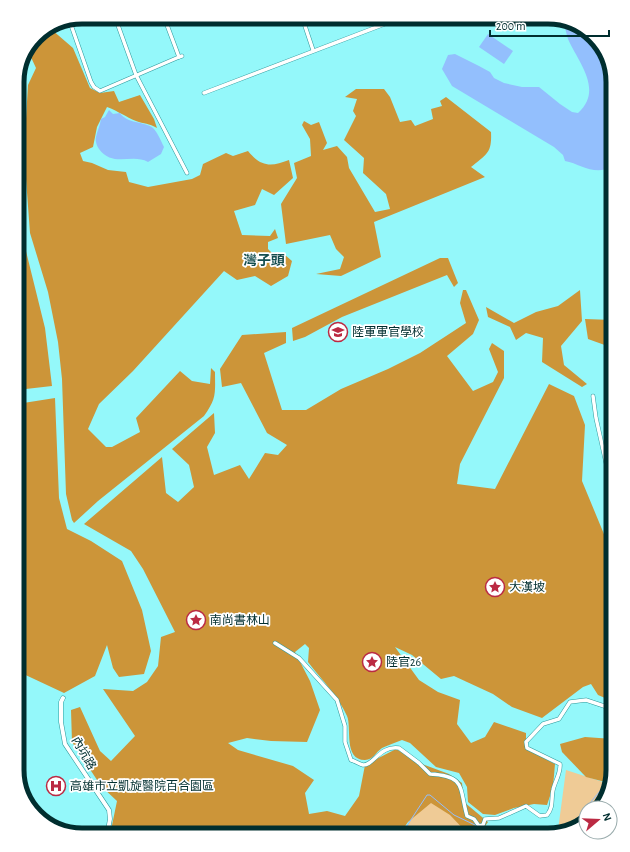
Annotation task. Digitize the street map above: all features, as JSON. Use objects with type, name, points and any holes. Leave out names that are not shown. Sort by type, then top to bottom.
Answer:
[{"type":"street","points":[[117,24],[136,76],[187,173]]},
{"type":"street","points":[[71,25],[94,87],[100,91],[180,56],[167,24]]},
{"type":"street","points":[[305,24],[314,50]]},
{"type":"street","points":[[204,93],[384,24]]},
{"type":"street","points":[[593,396],[596,418],[606,463]]},
{"type":"street","points":[[275,643],[299,658],[337,700],[345,726],[345,742],[351,760],[364,765],[368,764],[382,751],[398,748],[419,763],[430,774],[447,775],[455,780],[461,788],[467,816],[474,819],[479,826],[483,825],[485,819],[499,818],[523,807],[530,808],[540,816],[548,815],[553,801],[553,790],[560,772],[560,764],[532,752],[527,748],[526,742],[543,724],[559,719],[570,702],[586,700],[593,701],[606,707]]},
{"type":"street","name":"內坑路","points":[[63,698],[61,702],[61,722],[65,744],[109,810],[110,819],[108,828]]},
{"type":"shaded area","points":[[54,32],[73,48],[90,88],[100,93],[114,91],[119,102],[140,95],[154,119],[157,128],[149,124],[136,121],[107,107],[97,127],[93,147],[80,153],[83,161],[108,170],[126,172],[129,182],[148,187],[192,179],[200,175],[203,164],[226,153],[233,156],[248,151],[262,163],[277,164],[289,160],[293,178],[274,195],[262,189],[255,205],[234,211],[242,235],[270,236],[275,229],[278,238],[268,242],[268,249],[274,255],[285,255],[292,261],[288,276],[271,286],[255,276],[237,280],[224,271],[133,371],[99,404],[88,429],[106,447],[112,447],[140,432],[136,418],[180,371],[192,381],[210,384],[211,368],[215,372],[214,395],[208,410],[204,416],[98,501],[74,523],[66,494],[62,379],[58,342],[48,292],[30,233],[24,152],[28,85],[36,68],[30,56],[44,38]]},
{"type":"shaded area","points":[[356,89],[384,89],[390,97],[400,122],[411,120],[415,126],[433,119],[431,109],[442,106],[440,101],[446,97],[491,132],[491,144],[485,156],[471,167],[485,177],[374,222],[381,257],[341,276],[316,274],[340,269],[344,257],[336,249],[330,235],[286,244],[281,204],[297,178],[294,163],[311,156],[310,139],[302,125],[304,121],[311,125],[319,122],[327,143],[323,150],[337,146],[347,157],[349,168],[375,212],[390,209],[386,194],[363,173],[364,158],[344,140],[356,116],[353,111],[357,99],[345,97]]},
{"type":"shaded area","points":[[24,243],[45,328],[52,386],[24,389]]},
{"type":"shaded area","points":[[440,258],[448,258],[458,283],[454,287],[447,275],[342,317],[305,337],[293,341],[292,328]]},
{"type":"shaded area","points":[[463,290],[466,290],[479,320],[473,334],[447,356],[473,391],[493,382],[498,372],[489,349],[492,343],[504,351],[504,378],[460,464],[457,484],[495,489],[549,384],[574,396],[585,425],[582,481],[606,539],[606,698],[598,695],[591,684],[583,687],[542,718],[512,707],[493,694],[454,676],[441,679],[412,655],[395,647],[419,680],[438,692],[460,700],[457,724],[471,743],[485,737],[494,722],[526,733],[526,749],[555,764],[553,787],[547,805],[534,804],[514,808],[495,815],[483,814],[468,802],[467,787],[459,773],[436,767],[410,743],[402,740],[382,748],[370,758],[365,760],[358,759],[351,749],[348,721],[344,709],[335,695],[308,662],[309,648],[305,644],[295,652],[310,681],[320,710],[307,742],[271,741],[247,738],[228,743],[238,750],[293,766],[314,780],[305,793],[309,814],[327,811],[345,816],[359,796],[365,765],[396,749],[422,764],[449,774],[462,783],[464,802],[488,822],[484,828],[462,828],[450,815],[431,803],[408,822],[404,828],[111,828],[117,801],[101,786],[72,742],[71,710],[80,707],[100,751],[111,761],[135,736],[103,689],[133,691],[147,682],[158,666],[161,637],[175,632],[143,569],[131,551],[84,524],[162,457],[166,493],[178,502],[194,487],[189,465],[172,449],[214,413],[215,433],[207,447],[214,475],[240,465],[249,479],[265,453],[278,455],[287,445],[267,433],[241,383],[222,387],[220,369],[242,335],[286,332],[286,343],[264,353],[282,410],[306,410],[341,389],[388,369],[420,353],[466,323],[460,303]]},
{"type":"shaded area","points":[[580,290],[582,321],[561,346],[564,365],[587,384],[582,387],[542,362],[543,338],[526,333],[516,340],[510,327],[488,317],[486,307],[514,323],[536,312],[558,306]]},
{"type":"shaded area","points":[[585,319],[606,320],[606,345],[588,339]]},
{"type":"shaded area","points":[[55,398],[59,498],[67,529],[91,541],[122,561],[142,610],[151,651],[144,674],[119,677],[113,668],[107,645],[95,676],[64,693],[24,674],[24,403]]},
{"type":"shaded area","points":[[585,737],[606,738],[605,782],[586,777],[562,752],[560,744]]},
{"type":"shaded area","points":[[566,770],[605,783],[597,800],[578,800],[578,819],[558,827]]},
{"type":"shaded area","points":[[428,793],[480,828],[406,828]]},
{"type":"water","points":[[565,26],[577,32],[592,44],[600,56],[604,67],[606,75],[606,169],[588,169],[565,161],[563,155],[554,147],[452,86],[442,69],[448,55],[455,54],[490,72],[494,78],[504,83],[522,87],[539,87],[572,112],[578,113],[585,104],[589,95],[589,86],[582,66],[568,39]]},
{"type":"water","points":[[488,34],[513,51],[504,64],[479,47]]},
{"type":"water","points":[[109,110],[113,114],[120,113],[123,117],[131,121],[145,124],[153,128],[164,147],[161,154],[148,162],[136,159],[116,159],[104,155],[98,148],[96,139],[101,119],[105,117]]},
{"type":"waterway","points":[[575,821],[604,787]]},
{"type":"waterway","points":[[406,828],[427,795],[430,795],[454,815],[477,826]]},
{"type":"place","name":"陸軍軍官學校","points":[[338,332]]},
{"type":"place","name":"大漢坡","points":[[495,587]]},
{"type":"place","name":"南尚書林山","points":[[196,620]]},
{"type":"place","name":"陸官26","points":[[372,662]]},
{"type":"place","name":"高雄市立凱旋醫院百合園區","points":[[56,786]]},
{"type":"district","name":"灣子頭","points":[[264,260]]}]
